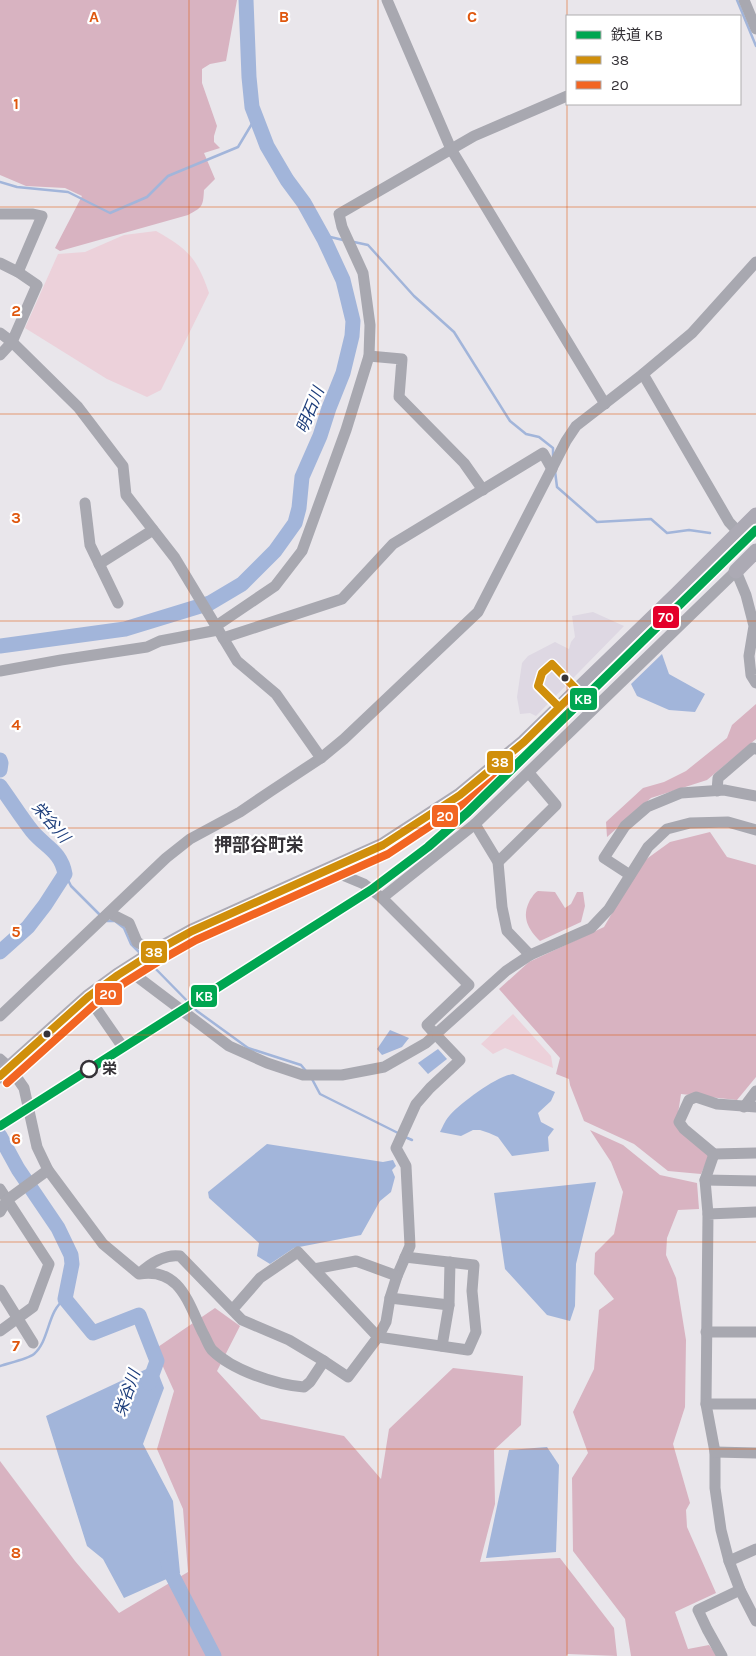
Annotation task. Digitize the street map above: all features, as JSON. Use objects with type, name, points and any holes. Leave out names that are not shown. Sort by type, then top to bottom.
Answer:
[{"type":"main road","points":[[3,1068],[88,997],[144,959],[192,931],[383,845],[460,795],[524,742],[740,534],[756,515]]},
{"type":"main road","points":[[736,571],[756,550],[740,534]]},
{"type":"street","points":[[387,0],[451,149],[605,404]]},
{"type":"street","points":[[744,0],[756,29]]},
{"type":"street","points":[[741,22],[751,18]]},
{"type":"street","points":[[219,631],[275,586],[302,551],[346,430],[369,356],[370,325],[363,273],[342,227],[339,214],[474,136],[566,96]]},
{"type":"street","points":[[0,214],[33,214],[42,216],[18,272]]},
{"type":"street","points":[[0,1016],[166,858],[190,839],[240,812],[321,758],[344,740],[478,612],[566,441],[576,426],[692,333],[756,262]]},
{"type":"street","points":[[0,263],[18,272],[36,285],[12,342],[0,355]]},
{"type":"street","points":[[0,333],[12,342],[78,407],[123,466],[126,495],[175,558],[237,661],[276,694],[321,758]]},
{"type":"street","points":[[369,356],[402,359],[399,397],[464,463],[483,490]]},
{"type":"street","points":[[643,374],[728,522],[740,534]]},
{"type":"street","points":[[0,671],[147,647],[160,641],[219,631],[342,599],[393,544],[543,453],[552,469]]},
{"type":"street","points":[[85,503],[90,545],[118,603]]},
{"type":"street","points":[[99,564],[153,530]]},
{"type":"street","points":[[382,898],[475,824],[529,774],[736,571],[746,595],[754,626],[749,656],[751,675],[756,683]]},
{"type":"street","points":[[717,791],[718,778],[753,748],[756,749]]},
{"type":"street","points":[[498,862],[556,805],[529,774]]},
{"type":"street","points":[[630,875],[604,858],[624,826],[648,807],[681,793],[724,790],[756,796]]},
{"type":"street","points":[[104,917],[129,923],[144,959],[139,978],[229,1046],[267,1063],[303,1075],[342,1075],[384,1068],[437,1036],[506,971],[530,955],[591,928],[608,909],[648,847],[667,829],[690,823],[728,822],[756,830]]},
{"type":"street","points":[[475,824],[498,862],[502,907],[507,931],[530,955]]},
{"type":"street","points":[[139,1274],[157,1261],[175,1255],[180,1256],[242,1320],[289,1340],[348,1377],[378,1337],[386,1322],[390,1298],[410,1246],[406,1166],[396,1148],[416,1104],[460,1060],[427,1025],[469,985],[382,898],[364,884],[340,874],[335,867]]},
{"type":"street","points":[[93,1004],[120,1043]]},
{"type":"street","points":[[3,1068],[24,1088],[37,1147],[48,1170],[103,1244],[139,1274]]},
{"type":"street","points":[[744,1106],[756,1091]]},
{"type":"street","points":[[756,1108],[717,1104],[696,1097],[688,1100],[680,1122],[684,1130],[714,1154],[756,1153]]},
{"type":"street","points":[[714,1154],[705,1180],[708,1214],[706,1404],[715,1452],[716,1496],[721,1530],[740,1590],[752,1603],[756,1621]]},
{"type":"street","points":[[0,1212],[6,1200],[48,1170]]},
{"type":"street","points":[[705,1180],[756,1180]]},
{"type":"street","points":[[0,1189],[49,1264],[33,1307],[0,1332]]},
{"type":"street","points":[[708,1214],[756,1212]]},
{"type":"street","points":[[233,1309],[260,1278],[298,1252],[378,1337],[468,1350],[476,1332],[472,1291],[474,1265],[405,1257]]},
{"type":"street","points":[[314,1269],[356,1261],[397,1276]]},
{"type":"street","points":[[442,1346],[450,1305],[450,1262]]},
{"type":"street","points":[[139,1274],[150,1272],[172,1280],[183,1291],[210,1348],[231,1365],[285,1386],[304,1387],[310,1382],[324,1361]]},
{"type":"street","points":[[0,1290],[33,1343]]},
{"type":"street","points":[[390,1298],[450,1305]]},
{"type":"street","points":[[706,1332],[756,1332]]},
{"type":"street","points":[[706,1404],[756,1404]]},
{"type":"street","points":[[715,1452],[756,1453]]},
{"type":"street","points":[[729,1560],[756,1549]]},
{"type":"street","points":[[722,1656],[698,1610],[740,1590]]},
{"type":"shaded area","points":[[0,0],[237,0],[226,61],[210,64],[202,69],[202,83],[217,126],[214,142],[220,148],[204,153],[215,179],[204,190],[201,206],[197,210],[188,215],[60,251],[55,248],[82,196],[65,188],[26,186],[0,175]]},
{"type":"shaded area","points":[[156,231],[176,243],[190,256],[200,271],[209,293],[161,390],[147,397],[107,379],[25,328],[58,254],[85,252],[124,235]]},
{"type":"shaded area","points":[[593,612],[624,626],[536,716],[530,713],[520,714],[517,697],[522,663],[528,656],[555,642],[569,649],[575,637],[572,616]]},
{"type":"shaded area","points":[[756,704],[756,739],[707,780],[651,798],[607,837],[606,822],[643,788],[664,782],[686,771],[727,738],[732,725]]},
{"type":"shaded area","points":[[710,832],[727,857],[756,865],[756,1077],[737,1100],[681,1094],[677,1120],[709,1156],[701,1174],[668,1171],[634,1144],[584,1121],[569,1079],[556,1074],[560,1058],[499,989],[529,962],[604,927],[641,863],[670,842]]},
{"type":"shaded area","points":[[538,891],[555,892],[565,908],[571,904],[577,892],[583,892],[585,906],[581,922],[540,941],[529,927],[526,917],[527,906]]},
{"type":"shaded area","points":[[513,1014],[551,1056],[553,1068],[505,1048],[493,1054],[481,1044]]},
{"type":"shaded area","points":[[590,1130],[623,1145],[660,1175],[697,1183],[699,1209],[678,1210],[667,1238],[666,1255],[676,1278],[686,1340],[685,1407],[673,1444],[690,1503],[686,1510],[687,1527],[716,1593],[675,1612],[688,1649],[709,1645],[717,1656],[631,1656],[625,1619],[573,1551],[572,1478],[588,1453],[573,1412],[594,1369],[599,1310],[614,1299],[594,1274],[595,1253],[614,1234],[623,1192],[611,1162]]},
{"type":"shaded area","points":[[215,1308],[240,1326],[217,1371],[261,1419],[344,1436],[381,1479],[389,1429],[453,1368],[523,1376],[521,1425],[494,1450],[495,1504],[480,1562],[560,1558],[614,1628],[617,1656],[568,1654],[566,1656],[0,1656],[0,1461],[75,1561],[119,1613],[188,1572],[183,1509],[157,1449],[174,1391],[155,1349]]},
{"type":"water","points":[[662,654],[669,674],[705,694],[695,712],[669,710],[637,696],[631,684]]},
{"type":"water","points":[[390,1030],[409,1038],[402,1047],[382,1055],[377,1049]]},
{"type":"water","points":[[438,1049],[447,1059],[428,1074],[418,1063]]},
{"type":"water","points":[[513,1074],[555,1092],[551,1101],[538,1113],[541,1122],[554,1129],[548,1137],[549,1151],[512,1156],[498,1137],[480,1130],[473,1130],[461,1136],[440,1132],[449,1117],[463,1103],[489,1084]]},
{"type":"water","points":[[267,1144],[383,1162],[393,1160],[396,1166],[392,1170],[395,1177],[391,1192],[380,1201],[361,1235],[294,1248],[270,1264],[257,1256],[259,1243],[209,1198],[208,1192]]},
{"type":"water","points":[[596,1182],[576,1264],[575,1306],[570,1321],[547,1315],[505,1269],[494,1193]]},
{"type":"water","points":[[155,1365],[164,1388],[143,1444],[173,1501],[180,1573],[124,1598],[103,1559],[87,1546],[46,1416]]},
{"type":"water","points":[[547,1447],[559,1465],[556,1552],[486,1558],[509,1450]]},
{"type":"waterway","name":"明石川","points":[[0,646],[125,629],[210,603],[242,584],[275,551],[295,523],[299,508],[302,477],[320,436],[343,373],[352,336],[353,321],[343,280],[324,239],[304,203],[287,180],[267,146],[252,107],[246,0]]},
{"type":"waterway","points":[[737,0],[756,46]]},
{"type":"waterway","points":[[0,182],[17,187],[68,192],[110,213],[147,197],[168,176],[238,147],[256,117]]},
{"type":"waterway","points":[[322,235],[343,240]]},
{"type":"waterway","points":[[354,242],[368,245],[414,296],[454,332],[510,421],[526,434],[539,437],[553,448],[553,456]]},
{"type":"waterway","points":[[555,471],[557,487],[597,522],[651,519],[667,533],[689,530],[710,533]]},
{"type":"waterway","name":"栄谷川","points":[[0,760],[0,770]]},
{"type":"waterway","name":"栄谷川","points":[[0,786],[32,831],[60,860],[65,874],[28,927],[0,952]]},
{"type":"waterway","points":[[65,874],[71,886],[101,916]]},
{"type":"waterway","points":[[107,921],[115,921],[124,928],[131,944],[142,955]]},
{"type":"waterway","points":[[149,962],[197,1011],[248,1048],[301,1065],[306,1071]]},
{"type":"waterway","points":[[312,1079],[320,1094],[398,1133]]},
{"type":"waterway","name":"栄谷川","points":[[0,1136],[18,1169],[58,1228],[71,1255],[72,1264],[65,1299],[93,1333],[139,1315],[157,1361],[149,1383]]},
{"type":"waterway","points":[[405,1137],[412,1140]]},
{"type":"waterway","points":[[0,1366],[34,1354],[43,1341],[55,1311],[65,1299]]},
{"type":"waterway","name":"栄谷川","points":[[167,1559],[170,1571],[214,1656]]},
{"type":"rail line","name":"KB","points":[[0,1126],[371,890],[428,847],[468,812],[756,530]]},
{"type":"transit line","name":"70","points":[[576,705],[756,529]]},
{"type":"transit line","name":"38","points":[[0,1076],[88,997],[154,952],[192,931],[383,845],[460,795],[524,742],[577,690],[552,664],[542,673],[538,686],[559,707]]},
{"type":"transit line","name":"20","points":[[7,1083],[94,1005],[159,961],[196,940],[388,854],[465,803],[530,750],[576,705]]},
{"type":"place","name":"栄","points":[[89,1069]]},
{"type":"district","name":"押部谷町栄","points":[[259,845]]}]
